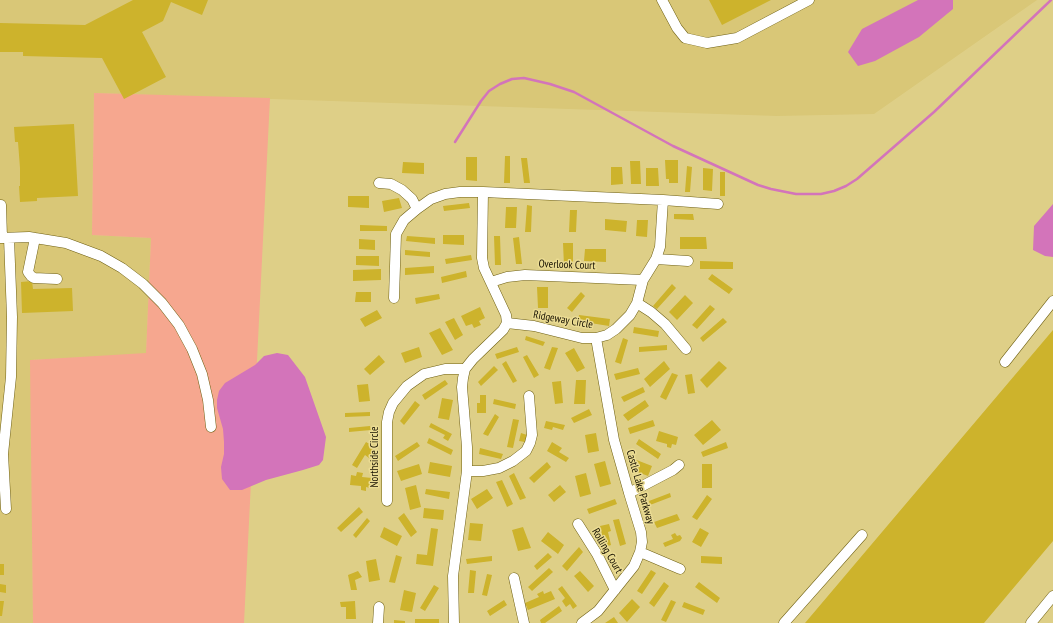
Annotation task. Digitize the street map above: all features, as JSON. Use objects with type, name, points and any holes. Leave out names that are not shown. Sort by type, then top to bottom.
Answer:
[{"type":"street","points":[[662,0],[677,28],[685,38],[707,43],[737,38],[809,0]]},
{"type":"street","points":[[379,183],[390,184],[402,190],[412,199],[417,209]]},
{"type":"street","points":[[394,298],[396,234],[404,220],[417,209],[431,199],[445,194],[460,192],[483,192],[718,204]]},
{"type":"street","points":[[454,623],[453,576],[467,471],[467,447],[462,387],[466,369],[481,350],[503,330],[506,323],[506,315],[484,268],[482,258],[483,192]]},
{"type":"street","name":"Ridgeway Circle","points":[[506,323],[534,326],[582,338],[596,338],[607,335],[616,329],[630,315],[637,303],[643,280],[656,260],[660,247],[663,200]]},
{"type":"street","points":[[1,205],[12,317],[11,377],[3,454],[6,510]]},
{"type":"street","points":[[4,238],[35,238],[66,243],[101,256],[122,268],[143,284],[162,303],[179,325],[192,349],[202,374],[208,400],[211,427]]},
{"type":"street","points":[[35,238],[28,272],[34,278],[57,279]]},
{"type":"street","points":[[656,260],[688,261]]},
{"type":"street","name":"Overlook Court","points":[[491,282],[507,277],[525,275],[643,280]]},
{"type":"street","points":[[1005,362],[1053,301]]},
{"type":"street","points":[[637,303],[665,324],[686,349]]},
{"type":"street","name":"Castle Lake Parkway","points":[[582,623],[598,611],[634,566],[640,552],[642,542],[641,532],[628,493],[614,440],[596,338]]},
{"type":"street","name":"Northside Circle","points":[[387,501],[387,422],[392,403],[407,386],[424,374],[444,368],[466,369]]},
{"type":"street","points":[[467,471],[483,472],[499,468],[513,461],[526,451],[532,435],[529,396]]},
{"type":"street","points":[[628,493],[673,470],[678,465]]},
{"type":"street","name":"Rolling Court","points":[[578,524],[615,590]]},
{"type":"street","points":[[784,623],[862,535]]},
{"type":"street","points":[[640,552],[680,569]]},
{"type":"street","points":[[514,578],[524,623]]},
{"type":"street","points":[[1031,623],[1053,596]]},
{"type":"street","points":[[378,623],[379,607]]},
{"type":"shaded area","points":[[0,0],[1037,0],[874,114],[777,116],[94,93],[92,235],[151,238],[146,354],[31,360],[33,623],[0,623]]},
{"type":"shaded area","points":[[918,0],[953,0],[953,9],[919,37],[875,61],[858,66],[848,52],[862,29]]},
{"type":"shaded area","points":[[94,93],[270,98],[244,623],[33,623],[30,360],[146,353],[151,238],[92,235]]},
{"type":"shaded area","points":[[1053,204],[1053,257],[1045,256],[1033,250],[1034,226]]},
{"type":"shaded area","points":[[277,353],[288,355],[305,377],[326,437],[323,460],[319,465],[266,480],[242,490],[230,490],[222,479],[221,467],[224,454],[224,442],[223,429],[217,408],[219,391],[225,383],[255,365],[264,356]]},
{"type":"building","points":[[133,0],[208,0],[202,15],[171,2],[163,21],[142,32],[166,77],[124,99],[102,58],[23,56],[23,52],[0,52],[0,23],[85,25]]},
{"type":"building","points":[[709,0],[771,0],[722,25]]},
{"type":"building","points":[[74,124],[78,196],[37,198],[37,201],[20,202],[18,142],[15,142],[14,127]]},
{"type":"building","points":[[505,156],[510,156],[510,183],[504,183]]},
{"type":"building","points":[[466,157],[477,157],[477,181],[466,180]]},
{"type":"building","points":[[521,158],[527,158],[530,183],[524,183]]},
{"type":"building","points":[[665,160],[678,160],[678,183],[669,183],[669,179],[666,179]]},
{"type":"building","points":[[630,161],[640,161],[641,184],[631,184]]},
{"type":"building","points":[[403,162],[424,163],[424,174],[402,173]]},
{"type":"building","points":[[687,166],[692,167],[690,192],[685,192]]},
{"type":"building","points":[[611,167],[622,167],[623,184],[611,185]]},
{"type":"building","points":[[646,168],[658,168],[659,186],[646,186]]},
{"type":"building","points":[[703,168],[713,169],[712,191],[703,190]]},
{"type":"building","points":[[720,172],[725,172],[725,196],[720,196]]},
{"type":"building","points":[[348,196],[369,196],[369,208],[348,207]]},
{"type":"building","points":[[399,198],[402,208],[384,212],[382,201]]},
{"type":"building","points":[[469,203],[470,208],[444,211],[443,206]]},
{"type":"building","points":[[527,205],[532,206],[531,232],[525,232]]},
{"type":"building","points":[[506,207],[517,207],[516,228],[505,228]]},
{"type":"building","points":[[570,210],[577,210],[576,232],[569,232]]},
{"type":"building","points":[[674,214],[693,214],[694,220],[674,219]]},
{"type":"building","points":[[605,219],[627,221],[626,232],[605,230]]},
{"type":"building","points":[[637,220],[648,220],[647,237],[636,236]]},
{"type":"building","points":[[360,225],[387,226],[387,231],[360,231]]},
{"type":"building","points":[[443,235],[464,235],[464,245],[443,244]]},
{"type":"building","points":[[407,236],[435,238],[435,244],[406,241]]},
{"type":"building","points":[[494,236],[500,236],[501,265],[495,265]]},
{"type":"building","points":[[519,237],[522,264],[516,264],[513,238]]},
{"type":"building","points":[[680,237],[706,237],[707,249],[680,249]]},
{"type":"building","points":[[359,239],[375,240],[375,250],[359,249]]},
{"type":"building","points":[[563,243],[573,243],[573,266],[564,266]]},
{"type":"building","points":[[585,249],[606,249],[606,262],[584,261]]},
{"type":"building","points":[[405,250],[430,252],[430,257],[405,255]]},
{"type":"building","points":[[471,255],[472,260],[446,264],[445,259]]},
{"type":"building","points":[[356,256],[379,256],[379,266],[356,265]]},
{"type":"building","points":[[700,261],[733,262],[733,269],[700,269]]},
{"type":"building","points":[[434,266],[434,273],[405,275],[405,268]]},
{"type":"building","points":[[381,269],[381,280],[353,281],[353,270]]},
{"type":"building","points":[[466,271],[467,277],[442,283],[441,277]]},
{"type":"building","points":[[712,274],[733,289],[729,294],[708,279]]},
{"type":"building","points":[[32,281],[33,289],[72,288],[73,311],[22,313],[21,282]]},
{"type":"building","points":[[672,284],[676,288],[657,309],[653,306]]},
{"type":"building","points":[[537,287],[548,287],[548,308],[538,308]]},
{"type":"building","points":[[356,292],[371,292],[371,302],[355,302]]},
{"type":"building","points":[[581,292],[585,296],[572,312],[567,308]]},
{"type":"building","points":[[439,294],[440,299],[416,304],[415,298]]},
{"type":"building","points":[[685,295],[693,303],[677,320],[669,312]]},
{"type":"building","points":[[710,305],[715,309],[697,329],[692,325]]},
{"type":"building","points":[[480,307],[485,318],[479,321],[481,325],[474,328],[472,324],[466,326],[461,316]]},
{"type":"building","points":[[377,310],[382,318],[365,327],[360,319]]},
{"type":"building","points":[[579,315],[610,319],[609,326],[578,321]]},
{"type":"building","points":[[454,318],[463,335],[455,340],[445,322]]},
{"type":"building","points":[[723,318],[727,322],[703,342],[700,338]]},
{"type":"building","points":[[634,327],[659,331],[658,337],[633,333]]},
{"type":"building","points":[[440,328],[453,350],[442,355],[429,333]]},
{"type":"building","points":[[1053,330],[1053,541],[984,623],[805,623]]},
{"type":"building","points":[[526,336],[545,342],[543,346],[525,340]]},
{"type":"building","points":[[623,338],[628,340],[621,364],[615,362]]},
{"type":"building","points":[[667,345],[667,350],[639,352],[639,347]]},
{"type":"building","points":[[419,347],[422,357],[405,363],[401,353]]},
{"type":"building","points":[[517,347],[519,352],[497,359],[495,354]]},
{"type":"building","points":[[552,347],[558,348],[550,370],[544,368]]},
{"type":"building","points":[[574,348],[585,368],[577,372],[565,353]]},
{"type":"building","points":[[379,355],[385,362],[370,375],[364,369]]},
{"type":"building","points":[[527,355],[539,375],[534,378],[523,357]]},
{"type":"building","points":[[506,361],[517,381],[513,383],[502,364]]},
{"type":"building","points":[[664,361],[670,369],[650,387],[644,379]]},
{"type":"building","points":[[719,361],[727,368],[707,388],[700,380]]},
{"type":"building","points":[[494,366],[498,370],[481,386],[478,382]]},
{"type":"building","points":[[638,368],[640,374],[616,380],[614,374]]},
{"type":"building","points":[[672,373],[678,375],[666,400],[660,397]]},
{"type":"building","points":[[692,374],[695,393],[688,394],[685,375]]},
{"type":"building","points":[[445,380],[448,384],[425,400],[422,395]]},
{"type":"building","points":[[576,380],[586,380],[585,404],[574,404]]},
{"type":"building","points":[[561,381],[563,403],[555,404],[552,382]]},
{"type":"building","points":[[368,384],[370,401],[359,402],[357,385]]},
{"type":"building","points":[[643,387],[645,392],[624,402],[621,397]]},
{"type":"building","points":[[480,395],[486,395],[486,413],[477,413],[477,403],[480,403]]},
{"type":"building","points":[[442,398],[453,400],[449,420],[438,418]]},
{"type":"building","points":[[494,399],[516,404],[515,409],[493,404]]},
{"type":"building","points":[[645,400],[649,406],[628,421],[623,415]]},
{"type":"building","points":[[415,401],[420,405],[404,425],[400,421]]},
{"type":"building","points":[[589,409],[592,415],[574,423],[571,418]]},
{"type":"building","points":[[370,412],[370,416],[345,417],[345,413]]},
{"type":"building","points":[[495,414],[499,417],[488,436],[483,434]]},
{"type":"building","points":[[513,419],[519,420],[513,448],[507,447]]},
{"type":"building","points":[[653,420],[655,426],[630,434],[628,428]]},
{"type":"building","points":[[712,420],[721,430],[703,445],[694,435]]},
{"type":"building","points":[[546,421],[565,425],[563,430],[553,427],[552,430],[544,428]]},
{"type":"building","points":[[431,423],[452,434],[448,441],[443,438],[445,435],[429,427]]},
{"type":"building","points":[[370,426],[371,430],[349,432],[349,428]]},
{"type":"building","points":[[659,431],[678,437],[676,445],[672,444],[671,448],[667,447],[667,444],[656,441]]},
{"type":"building","points":[[521,433],[527,435],[525,442],[519,441]]},
{"type":"building","points":[[596,433],[599,451],[588,453],[585,435]]},
{"type":"building","points":[[429,438],[453,450],[451,455],[427,443]]},
{"type":"building","points":[[639,439],[661,454],[658,459],[636,444]]},
{"type":"building","points":[[366,442],[371,445],[369,448],[373,450],[369,458],[365,455],[357,468],[352,465]]},
{"type":"building","points":[[417,442],[420,446],[398,461],[395,456]]},
{"type":"building","points":[[552,442],[562,448],[559,452],[569,458],[566,462],[547,451]]},
{"type":"building","points":[[726,442],[728,448],[703,457],[701,452]]},
{"type":"building","points":[[480,448],[503,454],[501,459],[479,454]]},
{"type":"building","points":[[634,459],[652,466],[648,476],[630,469]]},
{"type":"building","points":[[605,461],[611,484],[600,487],[594,464]]},
{"type":"building","points":[[430,462],[452,466],[450,477],[428,473]]},
{"type":"building","points":[[547,462],[551,467],[534,483],[529,478]]},
{"type":"building","points":[[419,464],[422,474],[401,481],[397,471]]},
{"type":"building","points":[[702,464],[712,464],[712,488],[702,488]]},
{"type":"building","points":[[357,472],[363,473],[362,477],[372,478],[370,488],[366,487],[366,491],[361,490],[361,486],[350,485],[351,475],[356,476]]},
{"type":"building","points":[[514,473],[526,498],[520,500],[509,476]]},
{"type":"building","points":[[586,473],[591,494],[580,497],[575,476]]},
{"type":"building","points":[[502,480],[513,504],[507,507],[496,482]]},
{"type":"building","points":[[416,485],[421,507],[410,510],[405,488]]},
{"type":"building","points":[[560,485],[566,492],[554,502],[548,495]]},
{"type":"building","points":[[426,489],[450,492],[449,499],[425,494]]},
{"type":"building","points":[[487,489],[493,498],[477,509],[471,499]]},
{"type":"building","points":[[670,493],[671,497],[650,505],[649,501]]},
{"type":"building","points":[[707,495],[712,499],[697,520],[692,517]]},
{"type":"building","points":[[615,499],[617,504],[589,514],[587,509]]},
{"type":"building","points":[[359,507],[363,512],[341,532],[337,528]]},
{"type":"building","points":[[424,508],[444,510],[443,520],[423,518]]},
{"type":"building","points":[[404,513],[417,532],[411,537],[398,518]]},
{"type":"building","points":[[677,514],[680,520],[657,528],[654,522]]},
{"type":"building","points":[[367,518],[370,521],[356,538],[353,535]]},
{"type":"building","points":[[619,519],[626,544],[620,546],[613,520]]},
{"type":"building","points":[[470,523],[483,524],[481,541],[468,540]]},
{"type":"building","points":[[609,524],[611,531],[608,532],[611,545],[605,547],[600,526]]},
{"type":"building","points":[[384,527],[402,536],[397,546],[380,537]]},
{"type":"building","points":[[523,527],[531,548],[518,551],[512,530]]},
{"type":"building","points":[[431,528],[438,529],[433,566],[416,564],[417,554],[427,555]]},
{"type":"building","points":[[700,528],[709,533],[701,547],[692,542]]},
{"type":"building","points":[[548,532],[564,545],[558,554],[541,541]]},
{"type":"building","points":[[675,533],[677,536],[680,535],[682,538],[680,541],[665,547],[663,543],[673,539],[671,535]]},
{"type":"building","points":[[579,547],[583,552],[567,571],[562,566]]},
{"type":"building","points":[[548,553],[552,557],[537,570],[534,566]]},
{"type":"building","points":[[396,555],[402,557],[395,583],[389,582]]},
{"type":"building","points":[[492,556],[492,561],[467,564],[466,559]]},
{"type":"building","points":[[701,556],[722,557],[722,564],[701,563]]},
{"type":"building","points":[[376,559],[380,580],[369,582],[366,561]]},
{"type":"building","points":[[0,564],[4,564],[4,575],[0,575]]},
{"type":"building","points":[[549,568],[553,572],[532,591],[528,587]]},
{"type":"building","points":[[470,570],[476,571],[474,593],[468,593]]},
{"type":"building","points":[[651,570],[656,573],[642,594],[637,591]]},
{"type":"building","points":[[358,571],[362,577],[355,580],[357,590],[351,590],[348,575]]},
{"type":"building","points":[[580,571],[594,586],[588,592],[574,576]]},
{"type":"building","points":[[487,574],[492,575],[487,596],[482,595]]},
{"type":"building","points":[[664,582],[669,586],[654,607],[649,603]]},
{"type":"building","points":[[699,582],[720,598],[717,603],[695,587]]},
{"type":"building","points":[[0,584],[6,585],[6,593],[0,592]]},
{"type":"building","points":[[434,585],[439,588],[425,611],[420,608]]},
{"type":"building","points":[[562,586],[577,606],[573,609],[570,604],[566,607],[562,601],[565,598],[558,589]]},
{"type":"building","points":[[404,590],[416,593],[412,612],[400,610]]},
{"type":"building","points":[[543,591],[544,594],[551,591],[555,599],[528,610],[525,603],[539,597],[537,594]]},
{"type":"building","points":[[632,599],[640,607],[627,622],[619,613]]},
{"type":"building","points":[[504,600],[507,605],[490,616],[487,611]]},
{"type":"building","points":[[671,600],[676,602],[666,622],[661,620]]},
{"type":"building","points":[[0,601],[4,601],[2,616],[0,616]]},
{"type":"building","points":[[355,601],[356,619],[346,619],[346,607],[341,607],[340,602]]},
{"type":"building","points":[[684,602],[705,610],[703,615],[682,607]]},
{"type":"building","points":[[559,606],[562,611],[545,623],[541,623],[540,620]]},
{"type":"building","points":[[614,617],[618,623],[605,623]]},
{"type":"building","points":[[415,619],[439,619],[439,623],[415,623]]},
{"type":"building","points":[[394,620],[405,621],[405,623],[394,623]]},
{"type":"waterway","points":[[455,142],[489,91],[512,79],[524,78],[550,84],[574,92],[673,146],[758,185],[796,194],[821,194],[834,191],[857,179],[934,112],[1051,0]]}]
